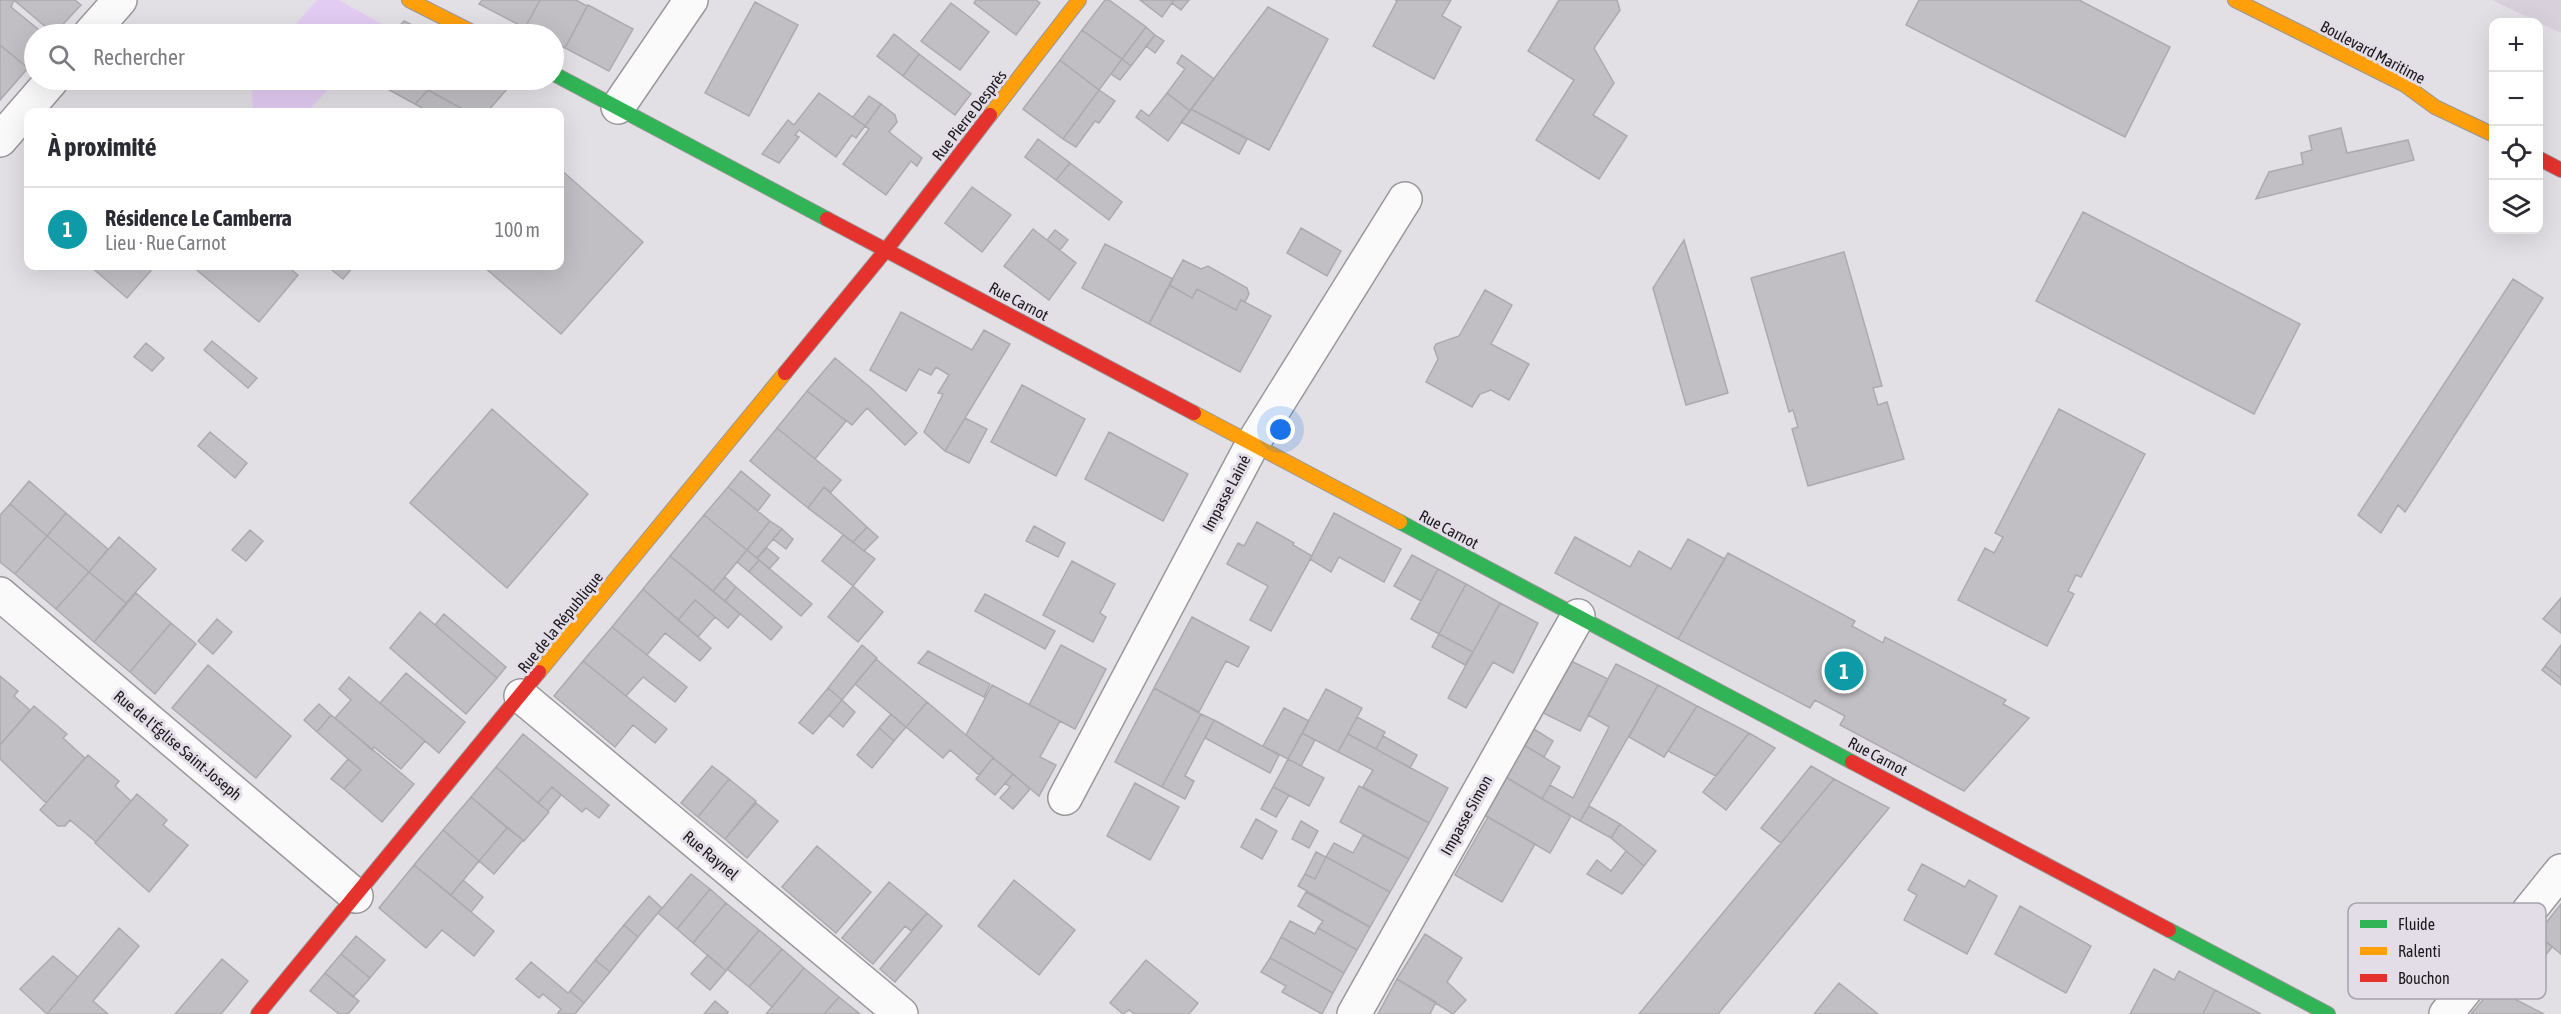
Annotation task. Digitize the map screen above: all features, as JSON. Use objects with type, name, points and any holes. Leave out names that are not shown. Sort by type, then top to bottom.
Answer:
[{"type":"street","points":[[99,24],[120,0]]},
{"type":"street","points":[[409,0],[456,24]]},
{"type":"street","points":[[618,107],[691,0]]},
{"type":"street","name":"Rue Pierre Desprès","points":[[886,250],[1079,0]]},
{"type":"street","name":"Boulevard Maritime","points":[[2235,0],[2405,85],[2435,107],[2489,133]]},
{"type":"street","name":"Rue Carnot","points":[[564,79],[2328,1014]]},
{"type":"street","points":[[28,108],[43,90]]},
{"type":"street","points":[[0,140],[24,112]]},
{"type":"street","points":[[2543,161],[2561,170]]},
{"type":"street","name":"Impasse Lainé","points":[[1065,798],[1253,443],[1405,199]]},
{"type":"street","name":"Rue de la République","points":[[258,1014],[886,250]]},
{"type":"street","name":"Rue de l'Église Saint-Joseph","points":[[0,594],[356,896]]},
{"type":"street","name":"Impasse Simon","points":[[1354,1014],[1578,616]]},
{"type":"street","name":"Rue Raynel","points":[[521,696],[901,1014]]},
{"type":"street","points":[[2535,903],[2561,871]]},
{"type":"street","points":[[2446,1014],[2458,999]]},
{"type":"shaded area","points":[[317,0],[339,0],[381,24],[296,24]]},
{"type":"shaded area","points":[[2492,0],[2561,0],[2561,33],[2543,24],[2543,18],[2530,18]]},
{"type":"shaded area","points":[[252,90],[328,90],[311,108],[253,108]]},
{"type":"building","points":[[0,0],[14,0],[11,7],[32,24],[24,24],[24,65],[0,45]]},
{"type":"building","points":[[14,0],[75,0],[81,5],[63,24],[42,24]]},
{"type":"building","points":[[482,0],[540,0],[527,24],[517,24],[479,4]]},
{"type":"building","points":[[540,0],[576,0],[587,6],[565,48],[564,24],[527,24]]},
{"type":"building","points":[[976,0],[1036,0],[1040,3],[1016,35],[974,3]]},
{"type":"building","points":[[1105,0],[1109,0],[1146,27],[1122,59],[1082,30]]},
{"type":"building","points":[[1140,0],[1174,0],[1162,17]]},
{"type":"building","points":[[1174,0],[1189,0],[1181,10],[1172,3]]},
{"type":"building","points":[[1395,0],[1451,0],[1442,16],[1461,27],[1434,79],[1373,46],[1397,1]]},
{"type":"building","points":[[1559,0],[1617,0],[1620,10],[1594,48],[1614,83],[1593,115],[1627,136],[1599,179],[1536,140],[1574,80],[1528,51]]},
{"type":"building","points":[[1919,0],[2079,0],[2170,47],[2125,137],[1906,25]]},
{"type":"building","points":[[755,2],[798,25],[749,116],[705,93]]},
{"type":"building","points":[[951,3],[989,32],[960,70],[921,41]]},
{"type":"building","points":[[588,5],[633,29],[609,71],[565,48]]},
{"type":"building","points":[[1268,7],[1328,39],[1269,150],[1191,109]]},
{"type":"building","points":[[1146,27],[1155,35],[1131,66],[1122,59]]},
{"type":"building","points":[[1082,30],[1122,59],[1099,90],[1060,60]]},
{"type":"building","points":[[894,34],[919,54],[903,76],[877,56]]},
{"type":"building","points":[[1155,35],[1164,41],[1155,53],[1146,46]]},
{"type":"building","points":[[0,45],[24,65],[24,73],[0,100]]},
{"type":"building","points":[[919,54],[971,94],[955,115],[903,76]]},
{"type":"building","points":[[1182,55],[1214,79],[1190,111],[1167,93],[1185,69],[1177,63]]},
{"type":"building","points":[[1122,59],[1131,66],[1120,80],[1111,74]]},
{"type":"building","points":[[1060,60],[1099,90],[1063,139],[1023,109]]},
{"type":"building","points":[[389,90],[428,90],[415,104]]},
{"type":"building","points":[[428,90],[506,90],[490,108],[461,108]]},
{"type":"building","points":[[428,90],[461,108],[422,108],[415,104]]},
{"type":"building","points":[[1099,90],[1115,101],[1099,123],[1095,121],[1076,147],[1063,139]]},
{"type":"building","points":[[819,93],[865,126],[856,138],[852,135],[836,157],[799,130],[795,135],[799,137],[779,163],[762,154],[788,120],[794,125]]},
{"type":"building","points":[[1167,93],[1190,111],[1168,141],[1136,117],[1141,110],[1149,116]]},
{"type":"building","points":[[869,96],[881,104],[865,126],[853,117]]},
{"type":"building","points":[[881,104],[895,115],[897,122],[889,132],[922,158],[917,166],[911,161],[886,195],[843,164],[869,129],[865,126]]},
{"type":"building","points":[[1191,109],[1247,139],[1239,154],[1181,122]]},
{"type":"building","points":[[2341,128],[2347,153],[2408,140],[2414,160],[2256,199],[2269,172],[2303,164],[2301,153],[2312,150],[2309,136]]},
{"type":"building","points":[[1038,139],[1070,163],[1056,180],[1025,157]]},
{"type":"building","points":[[1070,163],[1122,202],[1109,220],[1056,180]]},
{"type":"building","points":[[564,173],[643,242],[561,334],[488,270],[564,270]]},
{"type":"building","points":[[972,187],[1011,215],[982,252],[945,223]]},
{"type":"building","points":[[2083,212],[2300,324],[2254,414],[2036,301]]},
{"type":"building","points":[[1301,228],[1341,251],[1327,276],[1287,253]]},
{"type":"building","points":[[1033,229],[1076,263],[1049,300],[1004,266]]},
{"type":"building","points":[[1055,230],[1068,240],[1060,250],[1047,240]]},
{"type":"building","points":[[1684,240],[1728,393],[1686,405],[1653,288]]},
{"type":"building","points":[[1105,244],[1173,279],[1149,324],[1082,288]]},
{"type":"building","points":[[1844,252],[1882,386],[1873,388],[1878,405],[1887,402],[1904,459],[1808,486],[1792,429],[1798,427],[1793,410],[1789,412],[1751,278]]},
{"type":"building","points":[[1183,260],[1201,269],[1208,266],[1247,288],[1249,294],[1245,302],[1241,300],[1236,310],[1197,289],[1192,298],[1169,285]]},
{"type":"building","points":[[95,270],[152,270],[127,298]]},
{"type":"building","points":[[197,270],[292,270],[298,275],[259,322]]},
{"type":"building","points":[[332,270],[351,270],[343,279]]},
{"type":"building","points":[[2513,279],[2543,298],[2405,512],[2398,505],[2381,533],[2358,515]]},
{"type":"building","points":[[1169,285],[1192,298],[1197,289],[1236,310],[1241,300],[1271,316],[1240,372],[1149,324]]},
{"type":"building","points":[[1485,290],[1512,305],[1491,344],[1529,364],[1509,400],[1491,390],[1480,394],[1472,407],[1426,382],[1438,359],[1434,348],[1436,344],[1459,336]]},
{"type":"building","points":[[901,312],[972,350],[984,330],[1010,344],[945,451],[924,432],[943,394],[938,393],[949,375],[936,367],[931,375],[919,369],[906,391],[870,370]]},
{"type":"building","points":[[212,341],[257,378],[248,388],[204,350]]},
{"type":"building","points":[[146,343],[164,358],[152,371],[134,357]]},
{"type":"building","points":[[835,358],[871,388],[917,433],[905,445],[867,408],[852,425],[807,391]]},
{"type":"building","points":[[1022,385],[1085,419],[1056,476],[991,442]]},
{"type":"building","points":[[807,391],[846,421],[815,459],[777,428]]},
{"type":"building","points":[[492,409],[588,494],[507,588],[410,503]]},
{"type":"building","points":[[2059,409],[2145,454],[2081,577],[2076,575],[2068,591],[2074,594],[2047,646],[1958,600],[1985,548],[1994,553],[2003,537],[1995,533]]},
{"type":"building","points":[[965,418],[987,429],[969,463],[945,451]]},
{"type":"building","points":[[777,428],[841,480],[831,492],[824,487],[808,508],[750,461]]},
{"type":"building","points":[[210,432],[247,463],[235,478],[198,446]]},
{"type":"building","points":[[1109,432],[1188,474],[1163,521],[1085,479]]},
{"type":"building","points":[[741,471],[770,495],[758,511],[728,487]]},
{"type":"building","points":[[29,481],[66,513],[47,536],[10,504]]},
{"type":"building","points":[[728,487],[770,521],[747,550],[704,515]]},
{"type":"building","points":[[824,487],[867,527],[853,542],[808,508]]},
{"type":"building","points":[[10,504],[47,536],[15,574],[0,562],[0,515]]},
{"type":"building","points":[[66,513],[108,549],[89,572],[47,536]]},
{"type":"building","points":[[1334,513],[1401,549],[1384,582],[1339,557],[1331,572],[1310,559]]},
{"type":"building","points":[[704,515],[747,550],[713,591],[670,556]]},
{"type":"building","points":[[770,521],[782,529],[757,558],[747,550]]},
{"type":"building","points":[[1257,522],[1312,556],[1271,631],[1250,620],[1268,586],[1227,564],[1238,543],[1244,546]]},
{"type":"building","points":[[1034,526],[1065,543],[1058,557],[1026,541]]},
{"type":"building","points":[[867,527],[878,537],[864,551],[853,542]]},
{"type":"building","points":[[782,529],[793,539],[786,549],[773,539]]},
{"type":"building","points":[[250,530],[263,541],[246,561],[232,550]]},
{"type":"building","points":[[843,535],[875,559],[853,586],[822,561]]},
{"type":"building","points":[[47,536],[89,572],[56,609],[15,574]]},
{"type":"building","points":[[119,537],[156,569],[126,603],[89,572]]},
{"type":"building","points":[[1575,537],[1630,567],[1639,551],[1671,569],[1688,539],[1725,559],[1678,639],[1555,573]]},
{"type":"building","points":[[767,548],[779,558],[769,569],[757,558]]},
{"type":"building","points":[[747,550],[759,560],[749,572],[737,562]]},
{"type":"building","points":[[1728,553],[1855,621],[1852,626],[1883,643],[1885,637],[2006,700],[2003,704],[2029,718],[1964,791],[1840,725],[1845,716],[1815,700],[1810,708],[1678,639]]},
{"type":"building","points":[[1412,555],[1438,569],[1421,601],[1394,586]]},
{"type":"building","points":[[670,556],[740,614],[728,628],[695,600],[678,620],[643,589]]},
{"type":"building","points":[[759,560],[812,604],[801,616],[749,572]]},
{"type":"building","points":[[1072,561],[1115,584],[1100,613],[1106,617],[1093,642],[1043,615]]},
{"type":"building","points":[[1438,569],[1466,584],[1439,634],[1411,619]]},
{"type":"building","points":[[89,572],[126,603],[94,642],[56,609]]},
{"type":"building","points":[[725,577],[736,587],[725,601],[713,591]]},
{"type":"building","points":[[1466,584],[1500,603],[1473,652],[1439,634]]},
{"type":"building","points":[[853,586],[883,612],[858,642],[828,617]]},
{"type":"building","points":[[736,587],[782,627],[771,640],[725,601]]},
{"type":"building","points":[[643,589],[711,648],[700,661],[665,633],[647,655],[612,627]]},
{"type":"building","points":[[136,593],[171,623],[130,672],[94,642]]},
{"type":"building","points":[[985,594],[1055,631],[1045,649],[975,611]]},
{"type":"building","points":[[2561,598],[2561,633],[2543,619]]},
{"type":"building","points":[[695,600],[715,617],[698,637],[678,620]]},
{"type":"building","points":[[1500,603],[1538,623],[1513,673],[1493,662],[1466,708],[1448,698]]},
{"type":"building","points":[[420,612],[497,678],[466,714],[390,648]]},
{"type":"building","points":[[444,614],[506,667],[497,678],[435,625]]},
{"type":"building","points":[[1192,617],[1249,647],[1238,667],[1226,661],[1199,712],[1154,688]]},
{"type":"building","points":[[217,619],[232,632],[213,654],[198,641]]},
{"type":"building","points":[[171,623],[196,644],[155,694],[130,672]]},
{"type":"building","points":[[612,627],[687,687],[675,702],[643,677],[626,696],[583,661]]},
{"type":"building","points":[[1439,634],[1473,652],[1465,665],[1432,647]]},
{"type":"building","points":[[862,645],[877,658],[842,700],[828,688]]},
{"type":"building","points":[[1061,645],[1106,669],[1075,729],[1029,705]]},
{"type":"building","points":[[2561,645],[2561,678],[2545,666]]},
{"type":"building","points":[[928,651],[990,684],[984,697],[918,663]]},
{"type":"building","points":[[1565,658],[1608,679],[1580,731],[1535,709]]},
{"type":"building","points":[[876,659],[927,702],[906,727],[855,684]]},
{"type":"building","points":[[583,661],[667,729],[655,743],[633,725],[615,747],[554,696]]},
{"type":"building","points":[[1616,664],[1658,685],[1580,821],[1542,799],[1550,785],[1573,798],[1609,727],[1588,715]]},
{"type":"building","points":[[208,665],[291,736],[256,778],[172,708]]},
{"type":"building","points":[[2545,666],[2561,678],[2561,685],[2542,670]]},
{"type":"building","points":[[406,673],[465,722],[439,753],[380,703]]},
{"type":"building","points":[[0,676],[18,691],[14,696],[30,710],[0,745]]},
{"type":"building","points":[[349,677],[425,741],[401,769],[374,747],[372,750],[335,718],[351,700],[339,689]]},
{"type":"building","points":[[992,685],[1060,721],[1040,757],[1056,765],[1039,796],[966,735]]},
{"type":"building","points":[[1658,685],[1697,706],[1664,757],[1629,737]]},
{"type":"building","points":[[828,688],[842,700],[813,734],[799,723]]},
{"type":"building","points":[[1154,688],[1201,714],[1162,787],[1115,762]]},
{"type":"building","points":[[1326,689],[1362,708],[1338,752],[1302,733]]},
{"type":"building","points":[[842,700],[855,712],[843,727],[829,715]]},
{"type":"building","points":[[927,702],[993,758],[979,775],[950,750],[943,758],[906,727]]},
{"type":"building","points":[[319,704],[331,715],[317,732],[304,720]]},
{"type":"building","points":[[34,706],[67,734],[63,738],[85,758],[46,803],[0,759],[0,745]]},
{"type":"building","points":[[1697,706],[1749,733],[1716,776],[1668,751]]},
{"type":"building","points":[[1284,708],[1309,721],[1288,759],[1263,746]]},
{"type":"building","points":[[891,714],[906,727],[894,741],[879,728]]},
{"type":"building","points":[[1201,714],[1214,720],[1185,776],[1194,781],[1185,799],[1162,787]]},
{"type":"building","points":[[331,715],[414,784],[382,822],[344,789],[361,770],[317,732]]},
{"type":"building","points":[[1357,717],[1385,732],[1376,749],[1348,734]]},
{"type":"building","points":[[1214,720],[1279,755],[1270,773],[1205,738]]},
{"type":"building","points":[[1526,724],[1553,741],[1544,757],[1517,741]]},
{"type":"building","points":[[879,728],[894,741],[872,768],[857,755]]},
{"type":"building","points":[[1302,733],[1315,740],[1301,766],[1288,759]]},
{"type":"building","points":[[1749,733],[1775,748],[1726,810],[1703,792]]},
{"type":"building","points":[[523,734],[609,805],[599,818],[586,808],[582,812],[552,787],[538,803],[496,767]]},
{"type":"building","points":[[1348,734],[1448,788],[1429,823],[1363,787],[1373,770],[1338,752]]},
{"type":"building","points":[[1383,736],[1417,755],[1410,768],[1376,749]]},
{"type":"building","points":[[1517,741],[1560,767],[1542,799],[1499,773]]},
{"type":"building","points":[[88,755],[119,781],[115,786],[131,801],[96,842],[70,820],[65,826],[58,826],[40,810]]},
{"type":"building","points":[[993,758],[1013,774],[995,795],[976,779]]},
{"type":"building","points":[[348,759],[361,770],[344,789],[331,779]]},
{"type":"building","points":[[1288,759],[1324,778],[1309,806],[1273,787]]},
{"type":"building","points":[[712,766],[729,779],[698,817],[681,803]]},
{"type":"building","points":[[1811,766],[1834,779],[1781,843],[1761,828]]},
{"type":"building","points":[[496,767],[549,812],[524,841],[471,797]]},
{"type":"building","points":[[1499,773],[1571,816],[1550,853],[1477,811]]},
{"type":"building","points":[[1013,774],[1030,789],[1013,809],[1000,798],[1010,787],[1005,783]]},
{"type":"building","points":[[729,779],[756,801],[725,839],[698,817]]},
{"type":"building","points":[[1834,779],[1889,808],[1718,1014],[1639,1014]]},
{"type":"building","points":[[1135,783],[1179,807],[1150,860],[1107,836]]},
{"type":"building","points":[[1359,786],[1429,823],[1409,859],[1340,822]]},
{"type":"building","points":[[552,787],[561,795],[548,811],[538,803]]},
{"type":"building","points":[[1273,787],[1289,795],[1276,817],[1261,809]]},
{"type":"building","points":[[137,794],[167,820],[163,825],[188,845],[149,892],[95,843]]},
{"type":"building","points":[[471,797],[507,828],[479,861],[443,830]]},
{"type":"building","points":[[756,803],[778,821],[747,858],[725,839]]},
{"type":"building","points":[[1589,806],[1620,824],[1611,838],[1580,821]]},
{"type":"building","points":[[1488,817],[1535,844],[1502,902],[1455,875]]},
{"type":"building","points":[[1256,819],[1277,831],[1262,859],[1241,847]]},
{"type":"building","points":[[1301,821],[1318,831],[1309,848],[1292,839]]},
{"type":"building","points":[[1620,824],[1656,851],[1644,866],[1611,838]]},
{"type":"building","points":[[507,828],[523,840],[494,874],[479,861]]},
{"type":"building","points":[[443,830],[479,861],[451,895],[414,865]]},
{"type":"building","points":[[1363,835],[1409,859],[1390,892],[1326,857],[1334,843],[1353,853]]},
{"type":"building","points":[[817,846],[871,892],[836,933],[782,887]]},
{"type":"building","points":[[1626,851],[1644,866],[1622,894],[1587,874],[1597,860],[1611,871]]},
{"type":"building","points":[[1316,852],[1326,857],[1315,879],[1305,874]]},
{"type":"building","points":[[1326,857],[1390,892],[1370,927],[1298,886],[1305,874],[1315,879]]},
{"type":"building","points":[[1922,864],[1965,887],[1969,880],[1997,896],[1967,954],[1904,920],[1917,895],[1908,890]]},
{"type":"building","points":[[414,865],[494,931],[474,956],[442,930],[426,948],[379,908]]},
{"type":"building","points":[[691,874],[710,889],[677,929],[658,913]]},
{"type":"building","points":[[463,880],[483,897],[471,912],[451,895]]},
{"type":"building","points":[[1014,880],[1075,930],[1039,975],[978,926]]},
{"type":"building","points":[[889,882],[927,913],[911,931],[905,926],[873,964],[842,938]]},
{"type":"building","points":[[710,889],[726,903],[693,943],[677,929]]},
{"type":"building","points":[[1306,892],[1370,927],[1357,950],[1318,928],[1323,921],[1298,906]]},
{"type":"building","points":[[649,896],[662,908],[638,937],[624,925]]},
{"type":"building","points":[[726,903],[759,930],[726,971],[693,943]]},
{"type":"building","points":[[2561,904],[2561,954],[2546,942],[2546,923]]},
{"type":"building","points":[[2020,906],[2091,946],[2066,993],[1995,954]]},
{"type":"building","points":[[927,913],[942,926],[895,982],[880,969]]},
{"type":"building","points":[[1290,921],[1315,934],[1318,928],[1357,950],[1344,973],[1281,937]]},
{"type":"building","points":[[624,925],[638,937],[610,972],[595,960]]},
{"type":"building","points":[[119,928],[139,946],[93,1001],[108,1014],[47,1014]]},
{"type":"building","points":[[759,930],[782,949],[749,987],[727,969]]},
{"type":"building","points":[[1425,934],[1462,958],[1447,982],[1466,1000],[1453,1014],[1397,979]]},
{"type":"building","points":[[356,936],[385,960],[370,978],[341,954]]},
{"type":"building","points":[[1281,937],[1344,973],[1333,993],[1270,958]]},
{"type":"building","points":[[2546,942],[2552,947],[2546,954]]},
{"type":"building","points":[[782,949],[804,968],[772,1007],[749,987]]},
{"type":"building","points":[[341,954],[370,978],[353,997],[325,973]]},
{"type":"building","points":[[708,955],[726,971],[710,990],[691,974]]},
{"type":"building","points":[[53,956],[78,977],[47,1014],[20,989]]},
{"type":"building","points":[[1270,958],[1333,993],[1322,1014],[1282,992],[1286,986],[1261,972]]},
{"type":"building","points":[[222,959],[248,981],[221,1014],[175,1014]]},
{"type":"building","points":[[595,960],[610,972],[584,1003],[570,991]]},
{"type":"building","points":[[1146,960],[1198,1003],[1189,1014],[1135,1014],[1129,1010],[1123,1014],[1110,1003]]},
{"type":"building","points":[[531,962],[568,993],[570,991],[584,1003],[575,1014],[557,1014],[561,1009],[543,994],[539,998],[516,979]]},
{"type":"building","points":[[804,968],[839,997],[824,1014],[766,1014]]},
{"type":"building","points":[[2154,969],[2174,980],[2179,971],[2215,990],[2203,1014],[2130,1014]]},
{"type":"building","points":[[325,973],[359,1001],[348,1014],[339,1014],[310,991]]},
{"type":"building","points":[[1397,979],[1436,1002],[1430,1014],[1378,1014]]},
{"type":"building","points":[[1839,983],[1878,1014],[1814,1014]]},
{"type":"building","points":[[2215,990],[2261,1014],[2203,1014]]},
{"type":"building","points":[[839,997],[860,1014],[824,1014]]},
{"type":"building","points":[[2484,999],[2515,999],[2544,1014],[2471,1014]]},
{"type":"building","points":[[715,1001],[728,1012],[727,1014],[704,1014]]},
{"type":"traffic: fast","points":[[564,79],[827,219]]},
{"type":"traffic: fast","points":[[1400,522],[1852,762]]},
{"type":"traffic: fast","points":[[2169,930],[2328,1014]]},
{"type":"traffic: slow","points":[[409,0],[456,24]]},
{"type":"traffic: slow","points":[[990,115],[1079,0]]},
{"type":"traffic: slow","points":[[2235,0],[2405,85],[2435,107],[2489,133]]},
{"type":"traffic: slow","points":[[539,672],[785,373]]},
{"type":"traffic: slow","points":[[1194,413],[1400,522]]},
{"type":"traffic: jam","points":[[785,373],[886,250],[990,115]]},
{"type":"traffic: jam","points":[[2543,161],[2561,170]]},
{"type":"traffic: jam","points":[[827,219],[1194,413]]},
{"type":"traffic: jam","points":[[258,1014],[539,672]]},
{"type":"traffic: jam","points":[[1852,762],[2169,930]]},
{"type":"place","name":"Résidence Le Camberra","points":[[1844,671]]}]
